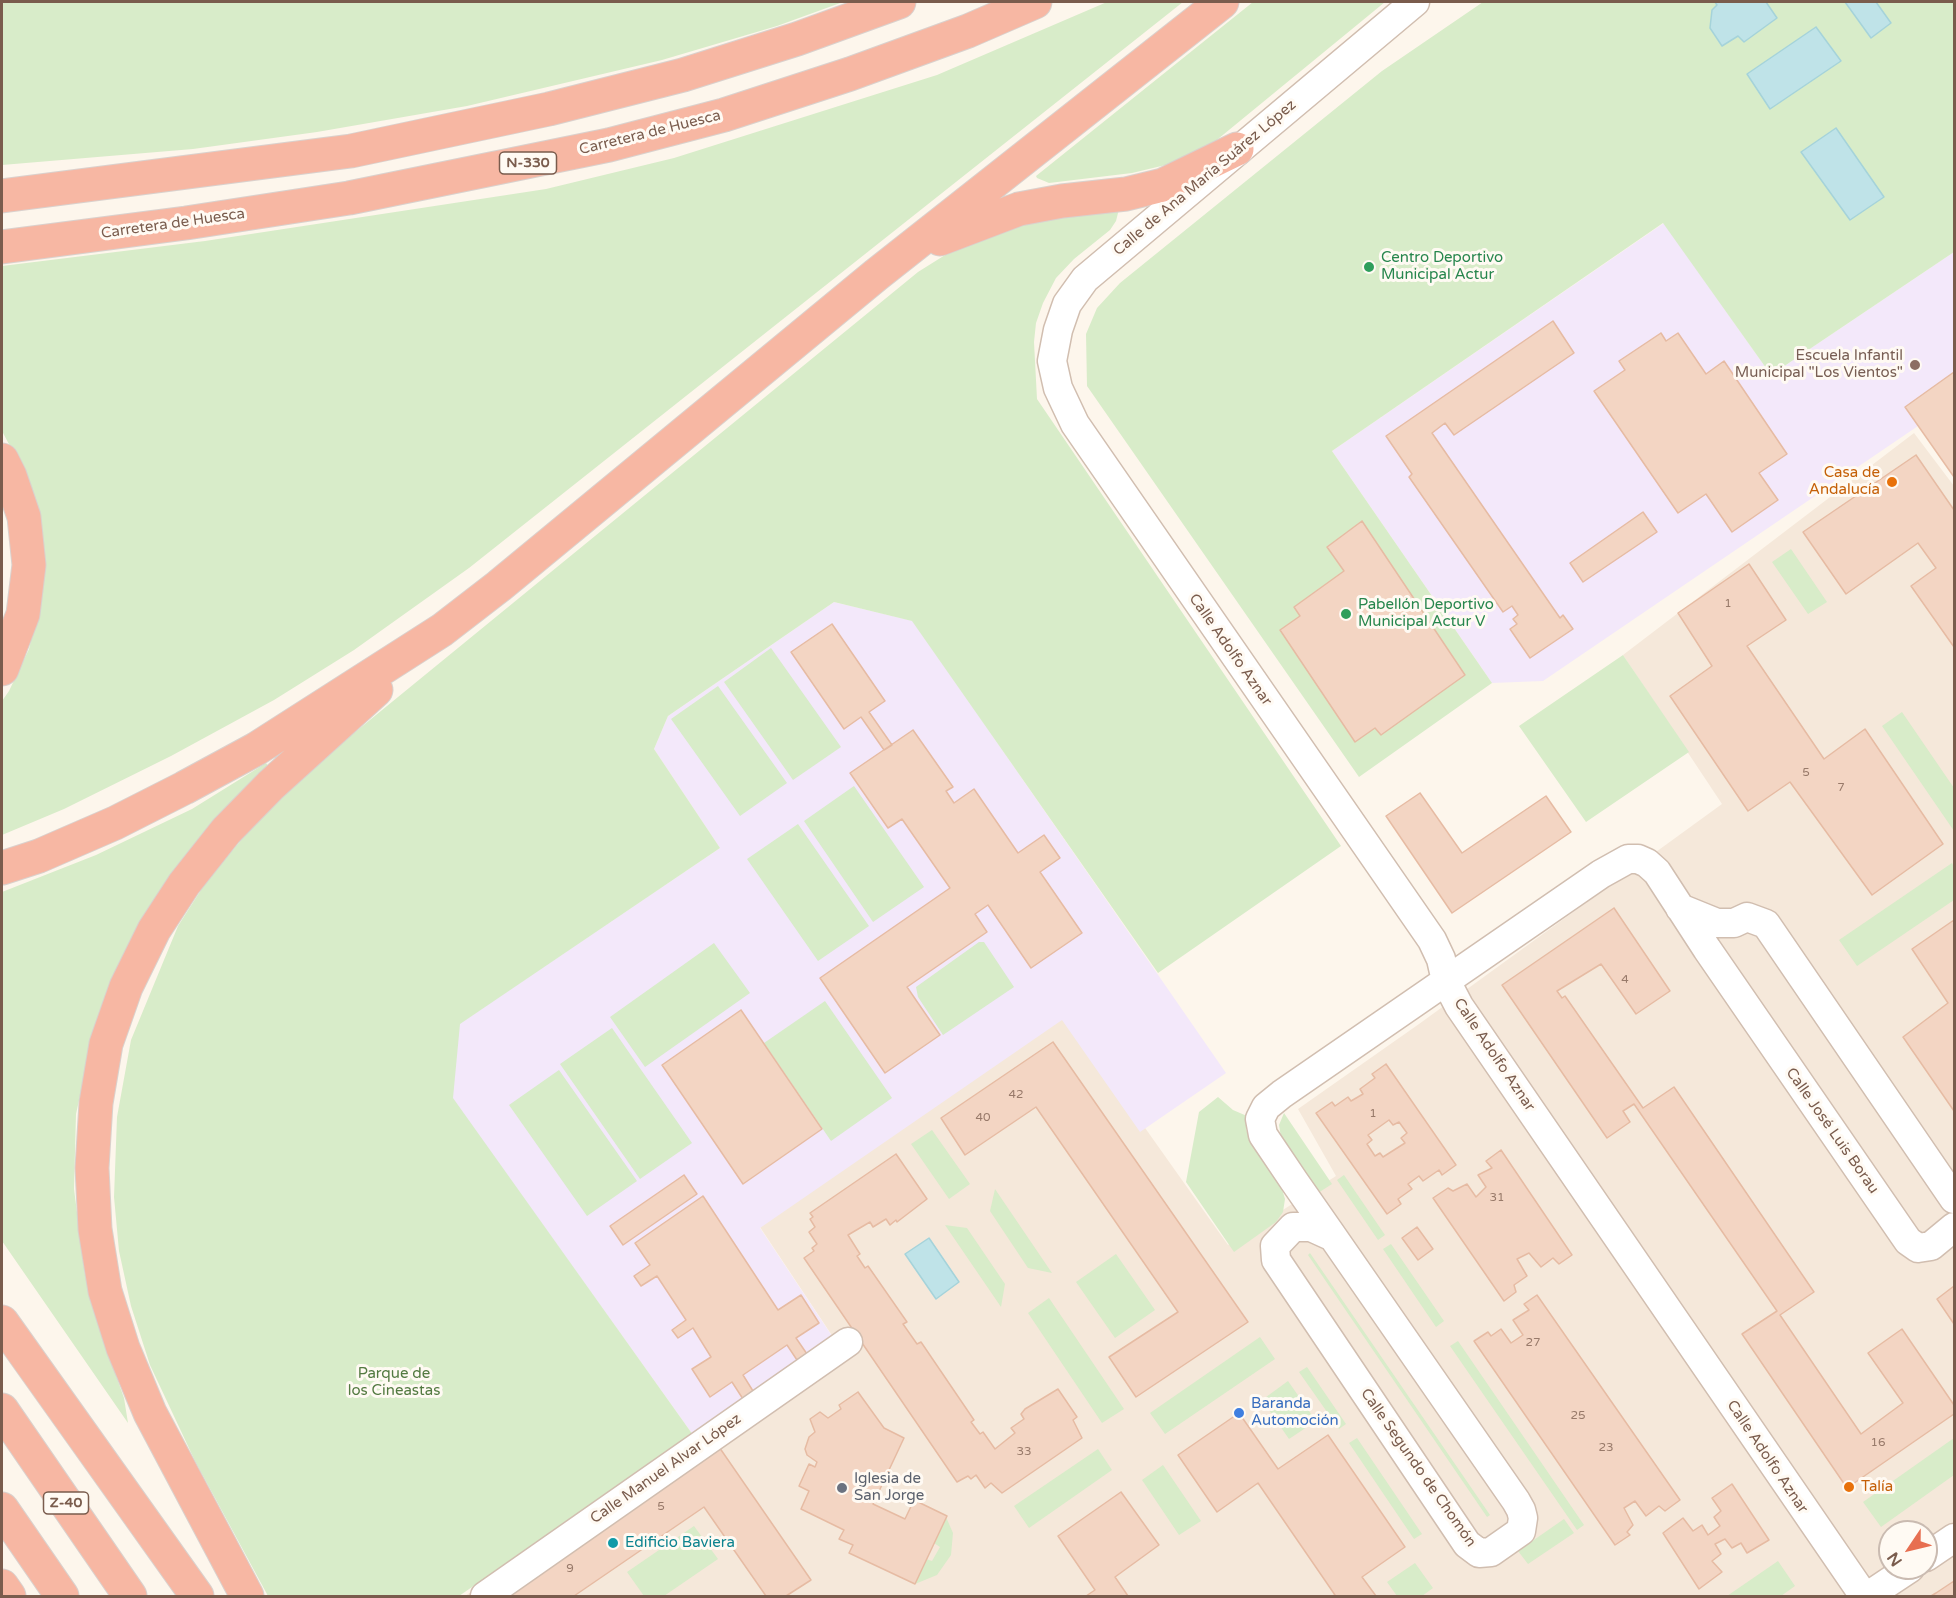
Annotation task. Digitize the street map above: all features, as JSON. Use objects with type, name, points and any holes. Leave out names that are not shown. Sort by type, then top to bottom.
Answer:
[{"type":"highway","points":[[2,196],[351,151],[537,112],[683,75],[797,39],[899,2]]},
{"type":"highway","name":"Carretera de Huesca","points":[[2,247],[186,223],[349,198],[609,145],[724,115],[850,74],[968,31],[1035,2]]},
{"type":"highway","points":[[2,868],[39,856],[115,823],[184,788],[256,748],[442,630],[509,579],[876,275],[1222,2]]},
{"type":"highway","points":[[876,275],[946,236],[973,225],[1019,209],[1062,201],[1126,194],[1163,185],[1237,149]]},
{"type":"highway","points":[[2,460],[24,517],[28,565],[23,614],[2,669]]},
{"type":"highway","points":[[246,1596],[150,1413],[123,1348],[105,1291],[95,1229],[92,1168],[96,1103],[106,1044],[126,987],[154,930],[191,875],[226,831],[271,785],[442,630]]},
{"type":"highway","points":[[2,1322],[184,1596]]},
{"type":"highway","points":[[2,1322],[197,1596]]},
{"type":"highway","name":"Z-40","points":[[2,1410],[130,1596]]},
{"type":"highway","points":[[2,1509],[62,1596]]},
{"type":"highway","points":[[2,1586],[9,1596]]},
{"type":"street","name":"Calle de Ana María Suárez López","points":[[1058,388],[1052,361],[1058,330],[1067,304],[1085,279],[1237,149],[1415,2]]},
{"type":"street","name":"Calle Adolfo Aznar","points":[[1058,388],[1075,424],[1432,940],[1442,959],[1446,981],[1459,1006],[1866,1596]]},
{"type":"street","name":"Calle José Luis Borau","points":[[1446,981],[1601,874],[1628,859],[1638,859],[1647,863],[1657,872],[1908,1241],[1918,1248],[1931,1246],[1954,1227]]},
{"type":"street","points":[[1680,908],[1717,923],[1734,923],[1747,917],[1759,919],[1777,936],[1954,1199]]},
{"type":"street","points":[[1725,975],[1722,953],[1725,936],[1734,923]]},
{"type":"street","name":"Calle Segundo de Chomón","points":[[1293,1227],[1275,1246],[1276,1260],[1467,1544],[1479,1553],[1491,1552],[1521,1531],[1524,1518],[1521,1510],[1293,1180],[1260,1127],[1266,1107],[1446,981]]},
{"type":"street","points":[[1293,1180],[1293,1227],[1311,1227],[1333,1237]]},
{"type":"street","name":"Calle Manuel Alvar López","points":[[485,1596],[848,1342]]},
{"type":"street","points":[[1938,1549],[1954,1538]]},
{"type":"street","points":[[1866,1596],[1891,1580]]},
{"type":"shaded area","points":[[1664,223],[1771,375],[1954,252],[1954,477],[1918,426],[1543,681],[1492,683],[1332,451]]},
{"type":"shaded area","points":[[1914,433],[1954,486],[1954,1596],[465,1596],[835,1340],[752,1215],[1058,1005],[1228,1245],[1336,1176],[1298,1109],[1722,804],[1623,655]]},
{"type":"shaded area","points":[[834,602],[913,621],[1226,1073],[1140,1132],[1062,1020],[760,1228],[834,1339],[693,1435],[452,1098],[459,1024],[720,848],[654,749],[668,716]]},
{"type":"green space","points":[[2,2],[843,2],[777,26],[662,60],[467,106],[317,132],[193,149],[2,165]]},
{"type":"green space","points":[[1107,2],[1183,2],[469,568],[354,650],[274,700],[171,756],[64,809],[2,835],[2,701],[29,649],[41,596],[31,486],[2,431],[2,266],[205,241],[546,189],[674,158],[937,75]]},
{"type":"green space","points":[[1253,2],[1385,2],[1207,148],[1174,163],[1132,173],[1049,183],[1037,178],[1036,176]]},
{"type":"green space","name":"Centro Deportivo Municipal Actur","points":[[1483,2],[1954,2],[1954,252],[1771,375],[1663,223],[1332,451],[1492,683],[1359,777],[1087,386],[1086,334],[1097,308],[1120,283],[1382,71]]},
{"type":"green space","name":"Parque de los Cineastas","points":[[1120,205],[1116,221],[1110,230],[1074,259],[1056,278],[1043,303],[1036,323],[1034,342],[1037,399],[1341,846],[1158,973],[912,621],[834,602],[668,716],[654,749],[720,848],[460,1024],[453,1098],[693,1435],[459,1596],[268,1596],[195,1461],[150,1365],[131,1306],[119,1251],[114,1197],[117,1117],[131,1040],[178,926],[208,879],[283,791],[918,272],[961,245],[999,227]]},
{"type":"green space","points":[[1791,549],[1827,602],[1808,614],[1772,562]]},
{"type":"green space","points":[[771,648],[841,747],[793,780],[724,682]]},
{"type":"green space","points":[[1623,655],[1689,752],[1586,822],[1519,726]]},
{"type":"green space","points":[[718,686],[787,783],[740,816],[671,719]]},
{"type":"green space","points":[[1902,712],[1954,788],[1954,831],[1882,726]]},
{"type":"green space","points":[[266,763],[271,770],[92,1042],[76,1114],[74,1189],[85,1275],[101,1333],[124,1398],[128,1423],[2,1241],[2,892],[96,855],[192,809]]},
{"type":"green space","points":[[854,786],[924,887],[873,922],[804,821]]},
{"type":"green space","points":[[798,824],[869,926],[818,961],[747,859]]},
{"type":"green space","points":[[1952,863],[1954,900],[1857,966],[1839,940]]},
{"type":"green space","points":[[979,942],[984,942],[1014,987],[943,1035],[918,997],[916,987]]},
{"type":"green space","points":[[714,943],[750,993],[645,1067],[610,1017]]},
{"type":"green space","points":[[825,1001],[892,1098],[831,1141],[764,1043]]},
{"type":"green space","points":[[612,1028],[692,1143],[640,1179],[560,1064]]},
{"type":"green space","points":[[559,1070],[637,1181],[587,1216],[509,1105]]},
{"type":"green space","points":[[1218,1097],[1233,1110],[1247,1116],[1246,1129],[1251,1144],[1282,1189],[1285,1199],[1283,1212],[1276,1222],[1234,1252],[1186,1182],[1199,1112]]},
{"type":"green space","points":[[1284,1113],[1332,1184],[1318,1193],[1281,1137],[1279,1125]]},
{"type":"green space","points":[[932,1130],[970,1184],[949,1199],[911,1144]]},
{"type":"green space","points":[[1344,1175],[1385,1235],[1378,1240],[1337,1180]]},
{"type":"green space","points":[[995,1189],[1052,1273],[1028,1268],[990,1211]]},
{"type":"green space","points":[[945,1225],[967,1228],[1005,1284],[1001,1307]]},
{"type":"green space","points":[[1391,1244],[1444,1321],[1436,1327],[1383,1249]]},
{"type":"green space","points":[[1310,1253],[1490,1515],[1487,1517],[1308,1255]]},
{"type":"green space","points":[[1116,1254],[1155,1310],[1115,1338],[1076,1282]]},
{"type":"green space","points":[[1049,1298],[1124,1409],[1102,1423],[1028,1313]]},
{"type":"green space","points":[[1260,1337],[1275,1359],[1165,1434],[1150,1413]]},
{"type":"green space","points":[[1458,1341],[1584,1525],[1577,1530],[1450,1346]]},
{"type":"green space","points":[[1307,1367],[1346,1424],[1339,1429],[1299,1372]]},
{"type":"green space","points":[[1288,1381],[1316,1421],[1289,1439],[1262,1400]]},
{"type":"green space","points":[[1357,1438],[1422,1534],[1414,1539],[1349,1443]]},
{"type":"green space","points":[[1954,1438],[1954,1475],[1891,1520],[1878,1520],[1878,1523],[1863,1502]]},
{"type":"green space","points":[[1098,1449],[1112,1470],[1029,1528],[1014,1506]]},
{"type":"green space","points":[[1163,1465],[1201,1521],[1179,1535],[1142,1480]]},
{"type":"green space","points":[[946,1517],[953,1533],[951,1555],[937,1575],[915,1584],[926,1559],[932,1561],[940,1547],[934,1543]]},
{"type":"green space","points":[[1564,1519],[1574,1533],[1528,1564],[1518,1551]]},
{"type":"green space","points":[[694,1526],[718,1559],[664,1596],[644,1596],[627,1572]]},
{"type":"green space","points":[[1778,1561],[1795,1586],[1781,1596],[1727,1596]]},
{"type":"green space","points":[[1415,1563],[1433,1588],[1422,1596],[1397,1596],[1387,1582]]},
{"type":"water","points":[[1715,2],[1766,2],[1777,18],[1744,42],[1738,36],[1722,46],[1710,28],[1712,10],[1717,5]]},
{"type":"water","points":[[1845,2],[1876,2],[1891,23],[1871,38]]},
{"type":"water","points":[[1816,27],[1841,61],[1770,109],[1747,74]]},
{"type":"water","points":[[1836,128],[1884,197],[1850,220],[1801,152]]},
{"type":"water","points":[[929,1238],[959,1282],[936,1299],[905,1254]]},
{"type":"building","points":[[1553,321],[1574,353],[1454,435],[1445,423],[1432,433],[1560,618],[1563,615],[1573,629],[1530,658],[1510,629],[1517,624],[1513,619],[1518,615],[1512,606],[1503,612],[1409,477],[1412,474],[1386,436]]},
{"type":"building","points":[[1661,333],[1666,341],[1678,333],[1706,374],[1724,361],[1787,454],[1759,473],[1778,500],[1732,532],[1706,494],[1678,513],[1594,391],[1625,370],[1619,361]]},
{"type":"building","points":[[1954,372],[1954,477],[1905,407]]},
{"type":"building","points":[[1916,455],[1954,510],[1954,647],[1911,586],[1936,568],[1918,543],[1846,594],[1803,532]]},
{"type":"building","points":[[1643,512],[1657,532],[1583,582],[1570,563]]},
{"type":"building","points":[[1362,521],[1465,675],[1381,735],[1375,728],[1355,742],[1280,630],[1300,616],[1294,607],[1344,571],[1327,547]]},
{"type":"building","points":[[1749,564],[1786,620],[1747,646],[1824,759],[1865,729],[1943,844],[1872,895],[1790,782],[1748,811],[1670,696],[1712,666],[1678,613]]},
{"type":"building","points":[[832,624],[885,701],[869,712],[892,745],[884,750],[861,717],[844,729],[791,652]]},
{"type":"building","points":[[913,730],[953,787],[946,791],[954,803],[974,789],[1018,853],[1044,835],[1060,858],[1040,872],[1082,933],[1031,968],[988,905],[975,914],[987,932],[907,987],[940,1035],[885,1073],[820,978],[950,888],[902,819],[888,828],[850,773]]},
{"type":"building","points":[[1420,793],[1462,853],[1546,796],[1571,832],[1452,913],[1386,816]]},
{"type":"building","points":[[1614,908],[1670,991],[1636,1014],[1601,964],[1557,991],[1562,998],[1565,996],[1643,1108],[1674,1087],[1814,1292],[1780,1315],[1861,1434],[1903,1403],[1868,1353],[1902,1329],[1954,1405],[1954,1414],[1847,1488],[1742,1334],[1777,1311],[1634,1104],[1623,1111],[1630,1122],[1607,1138],[1502,985]]},
{"type":"building","points":[[1954,920],[1954,1111],[1903,1037],[1948,1003],[1912,949]]},
{"type":"building","points":[[741,1010],[822,1129],[743,1184],[662,1065]]},
{"type":"building","points":[[1053,1042],[1248,1322],[1136,1397],[1109,1357],[1178,1312],[1036,1107],[965,1155],[941,1118]]},
{"type":"building","points":[[1386,1064],[1456,1165],[1442,1175],[1439,1170],[1423,1181],[1419,1176],[1408,1184],[1412,1189],[1398,1199],[1401,1204],[1387,1214],[1316,1113],[1332,1102],[1335,1106],[1348,1097],[1351,1101],[1363,1094],[1360,1089],[1375,1078],[1372,1074]],"holes":[[[1389,1120],[1393,1125],[1399,1122],[1407,1133],[1401,1138],[1405,1143],[1383,1157],[1380,1153],[1375,1156],[1367,1144],[1372,1140],[1368,1135]]]},
{"type":"building","points":[[1501,1150],[1572,1255],[1559,1264],[1553,1258],[1541,1267],[1529,1253],[1517,1259],[1527,1276],[1514,1285],[1516,1292],[1504,1301],[1433,1198],[1448,1188],[1453,1191],[1467,1184],[1476,1197],[1486,1187],[1478,1175],[1492,1168],[1486,1161]]},
{"type":"building","points":[[896,1154],[927,1199],[897,1222],[896,1220],[890,1225],[886,1219],[873,1227],[870,1222],[848,1235],[860,1254],[857,1256],[865,1268],[868,1266],[907,1322],[903,1324],[917,1344],[921,1342],[974,1420],[971,1422],[980,1434],[983,1432],[995,1449],[1015,1433],[1011,1428],[1024,1419],[1021,1414],[1025,1409],[1058,1389],[1077,1417],[1073,1420],[1082,1438],[1002,1493],[991,1483],[985,1488],[976,1475],[971,1479],[968,1476],[957,1482],[804,1258],[814,1251],[812,1248],[817,1244],[809,1232],[815,1227],[810,1219],[813,1217],[810,1213]]},
{"type":"building","points":[[684,1175],[697,1194],[623,1245],[610,1226]]},
{"type":"building","points":[[703,1196],[778,1310],[801,1295],[819,1323],[796,1338],[807,1354],[797,1360],[787,1345],[743,1375],[753,1391],[743,1399],[732,1382],[710,1397],[692,1369],[711,1357],[693,1328],[678,1338],[672,1330],[686,1320],[657,1276],[641,1286],[634,1276],[650,1265],[635,1243]]},
{"type":"building","points":[[1417,1227],[1433,1249],[1418,1260],[1402,1238]]},
{"type":"building","points":[[1954,1286],[1954,1324],[1937,1299]]},
{"type":"building","points":[[1537,1295],[1680,1500],[1665,1511],[1659,1506],[1646,1516],[1635,1501],[1624,1508],[1633,1525],[1627,1532],[1630,1535],[1615,1545],[1474,1341],[1488,1332],[1491,1336],[1501,1329],[1511,1343],[1523,1335],[1513,1320],[1529,1310],[1524,1304]]},
{"type":"building","name":"Iglesia de San Jorge","points":[[858,1392],[884,1428],[904,1438],[873,1504],[905,1519],[914,1500],[947,1516],[915,1584],[849,1553],[853,1545],[839,1539],[844,1530],[801,1509],[809,1491],[799,1486],[809,1464],[815,1467],[817,1462],[807,1455],[805,1449],[809,1437],[815,1432],[810,1419],[820,1412],[828,1418],[841,1409],[839,1405]]},
{"type":"building","points":[[1239,1413],[1278,1469],[1328,1435],[1405,1547],[1362,1577],[1376,1596],[1333,1596],[1335,1595],[1258,1483],[1217,1512],[1178,1455]]},
{"type":"building","name":"Edificio Baviera","points":[[717,1444],[811,1580],[786,1596],[766,1596],[704,1507],[574,1596],[497,1596]]},
{"type":"building","points":[[1732,1484],[1769,1540],[1747,1553],[1741,1543],[1732,1548],[1725,1539],[1715,1544],[1721,1554],[1712,1561],[1722,1572],[1699,1589],[1663,1533],[1683,1518],[1693,1531],[1702,1525],[1708,1535],[1720,1526],[1714,1517],[1721,1511],[1712,1498]]},
{"type":"building","points":[[1121,1492],[1159,1545],[1115,1577],[1128,1596],[1086,1596],[1095,1590],[1058,1536]]},
{"type":"building","points":[[1954,1581],[1954,1596],[1931,1596],[1936,1593]]},
{"type":"place","name":"Centro Deportivo Municipal Actur","points":[[1369,267]]},
{"type":"place","name":"Escuela Infantil Municipal \"Los Vientos\"","points":[[1915,365]]},
{"type":"place","name":"Casa de Andalucía","points":[[1892,482]]},
{"type":"place","name":"Pabellón Deportivo Municipal Actur V","points":[[1346,614]]},
{"type":"place","name":"Baranda Automoción","points":[[1239,1413]]},
{"type":"place","name":"Talía","points":[[1849,1487]]},
{"type":"place","name":"Iglesia de San Jorge","points":[[842,1488]]},
{"type":"place","name":"Edificio Baviera","points":[[613,1543]]}]
